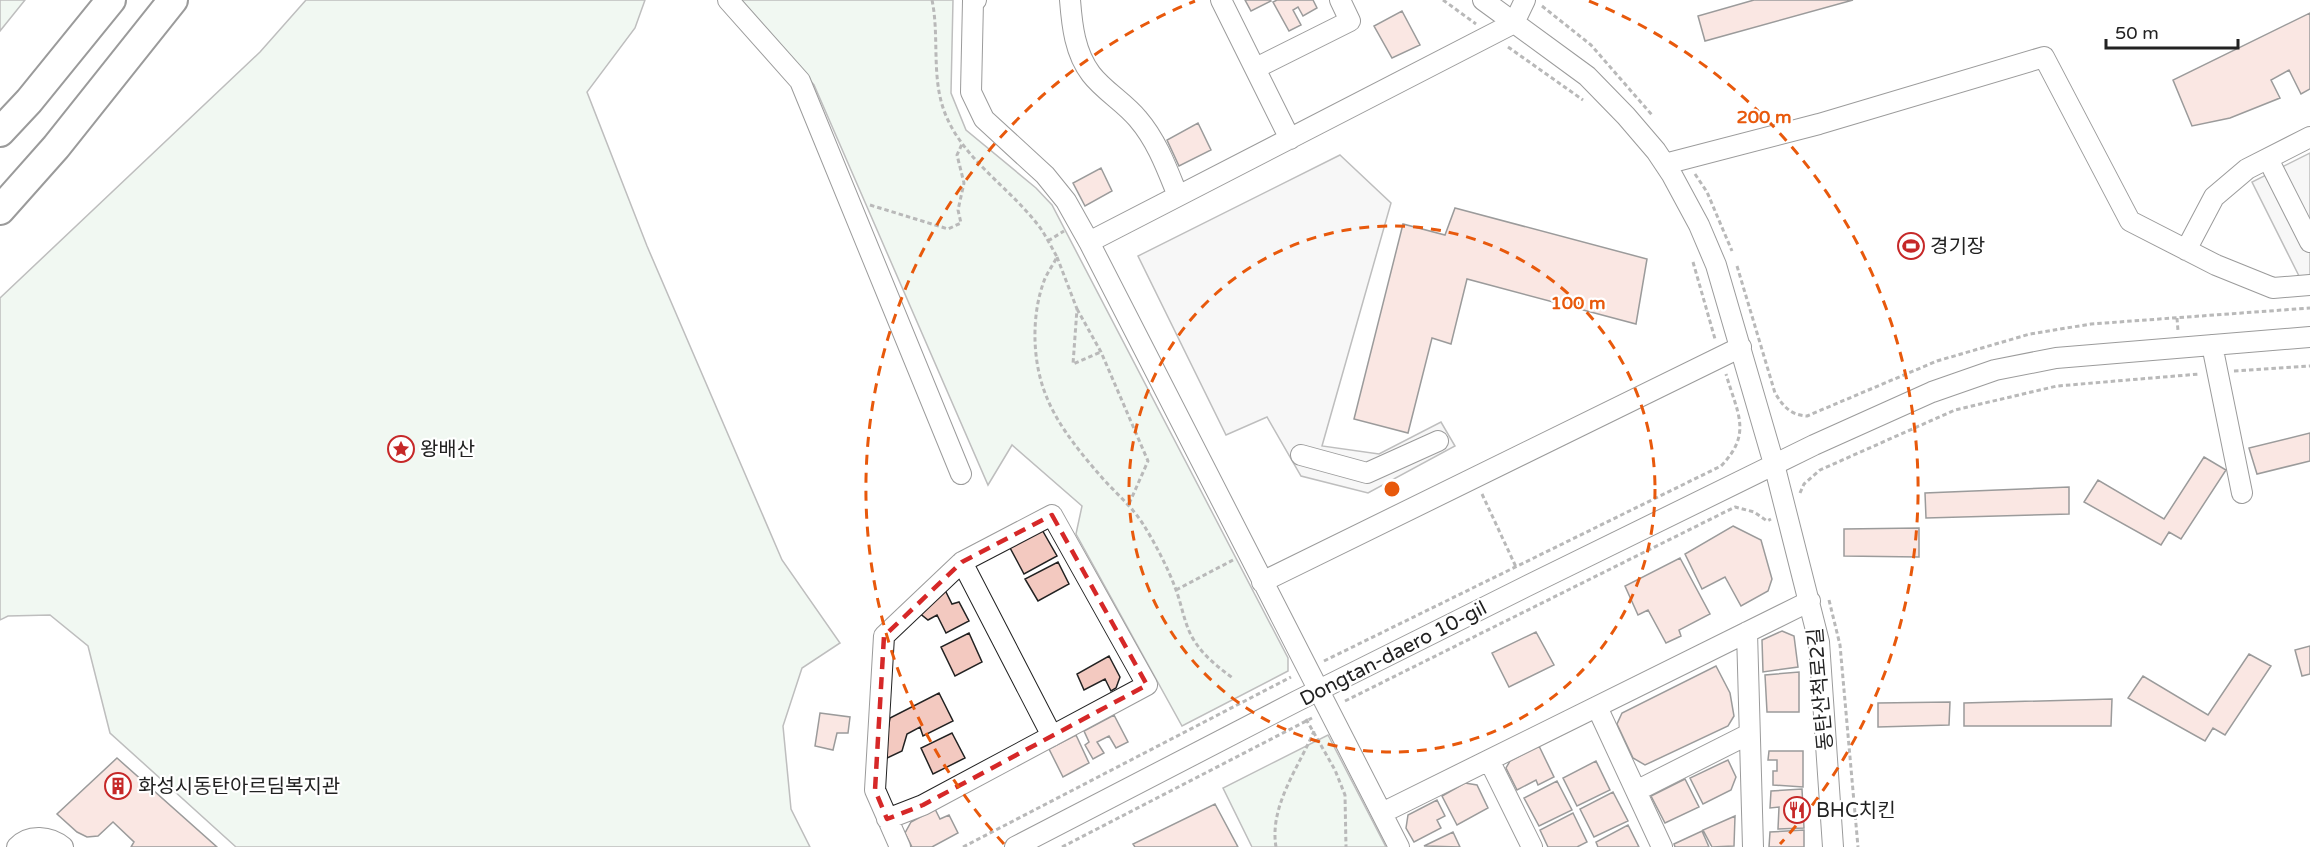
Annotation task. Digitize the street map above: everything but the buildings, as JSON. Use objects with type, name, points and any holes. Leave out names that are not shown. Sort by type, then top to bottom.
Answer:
[{"type":"highway","points":[[0,132],[29,101],[111,0]]},
{"type":"highway","points":[[0,210],[56,147],[173,0]]},
{"type":"street","points":[[728,0],[800,81],[961,474]]},
{"type":"street","points":[[974,0],[971,92],[984,119],[1045,175],[1066,201],[1399,847]]},
{"type":"street","points":[[1070,0],[1072,26],[1080,54],[1092,75],[1139,120],[1155,144],[1178,196]]},
{"type":"street","points":[[1221,0],[1290,139]]},
{"type":"street","points":[[1256,68],[1350,21],[1340,0]]},
{"type":"street","name":"동탄산척로2길","points":[[1483,0],[1587,76],[1626,116],[1665,164],[1686,198],[1716,266],[1774,464],[1784,512],[1810,601],[1819,642],[1833,847]]},
{"type":"street","points":[[1089,242],[1491,35],[1514,22],[1525,0]]},
{"type":"street","points":[[1665,164],[1819,124],[2044,57],[2130,220],[2216,265],[2273,288],[2310,285]]},
{"type":"street","points":[[2186,250],[2214,197],[2247,169],[2309,140]]},
{"type":"street","points":[[2268,159],[2310,242]]},
{"type":"street","name":"Dongtan-daero 10-gil","points":[[1015,847],[1318,690],[1774,464],[1932,392],[1995,370],[2056,358],[2310,337]]},
{"type":"street","points":[[2212,345],[2242,493]]},
{"type":"street","points":[[1262,582],[1741,347]]},
{"type":"street","points":[[1301,455],[1366,473],[1438,441]]},
{"type":"street","points":[[887,819],[923,805],[1147,685],[1052,515],[962,562],[884,636],[875,790],[887,819],[900,847]]},
{"type":"street","points":[[962,562],[1052,736]]},
{"type":"street","points":[[1382,813],[1810,601]]},
{"type":"street","points":[[1747,632],[1753,847]]},
{"type":"street","points":[[1597,707],[1662,847]]},
{"type":"street","points":[[1635,790],[1749,734]]},
{"type":"street","points":[[1489,760],[1532,847]]},
{"type":"street","points":[[17,847],[33,838],[48,839],[63,847]]},
{"type":"path","points":[[932,0],[936,20],[938,87],[946,117],[962,144],[1040,228],[1048,241],[1057,257],[1077,309],[1101,352],[1148,462],[1129,504]]},
{"type":"path","points":[[1443,0],[1584,101]]},
{"type":"path","points":[[860,203],[948,229],[961,224],[958,210],[964,183],[957,155],[962,144]]},
{"type":"path","points":[[1048,241],[1073,226]]},
{"type":"path","points":[[1057,257],[1044,279],[1037,305],[1035,341],[1046,398],[1084,456],[1129,504],[1143,525],[1176,590],[1182,614],[1193,639],[1210,660],[1234,679]]},
{"type":"path","points":[[1326,660],[1721,466],[1737,446],[1740,425],[1691,257]]},
{"type":"path","points":[[1077,309],[1073,364],[1101,352]]},
{"type":"path","points":[[1820,470],[1955,410],[2057,386],[2310,366]]},
{"type":"path","points":[[1474,478],[1515,567]]},
{"type":"path","points":[[1347,700],[1735,507],[1754,512],[1767,521]]},
{"type":"path","points":[[1176,590],[1240,556]]},
{"type":"path","points":[[963,847],[1287,680]]},
{"type":"path","points":[[1062,847],[1307,720],[1335,770],[1345,795],[1346,847]]},
{"type":"path","points":[[1276,847],[1279,809],[1284,789],[1314,731]]},
{"type":"highlighted area","points":[[1052,515],[1147,685],[923,805],[887,819],[875,790],[884,636],[962,562]]},
{"type":"green space","points":[[0,0],[25,0],[0,31]]},
{"type":"green space","points":[[306,0],[645,0],[635,28],[587,92],[647,246],[782,560],[840,643],[802,668],[783,726],[791,809],[810,847],[236,847],[110,733],[88,646],[50,615],[8,616],[0,620],[0,298],[260,52]]},
{"type":"green space","points":[[740,0],[953,0],[951,93],[966,130],[1036,188],[1052,205],[1288,658],[1288,671],[1182,726],[1076,534],[1082,506],[1012,445],[988,485],[814,85]]},
{"type":"green space","points":[[1328,735],[1386,847],[1252,847],[1223,788]]},
{"type":"shaded area","points":[[2310,153],[2310,278],[2301,280],[2252,182]]},
{"type":"shaded area","points":[[1340,155],[1391,203],[1322,446],[1379,454],[1441,422],[1455,446],[1368,493],[1301,476],[1267,417],[1226,435],[1138,256]]},
{"type":"place","name":"경기장","points":[[1911,246]]},
{"type":"place","name":"왕배산","points":[[401,449]]},
{"type":"place","name":"화성시동탄아르딤복지관","points":[[118,786]]},
{"type":"place","name":"BHC치킨","points":[[1797,810]]}]
